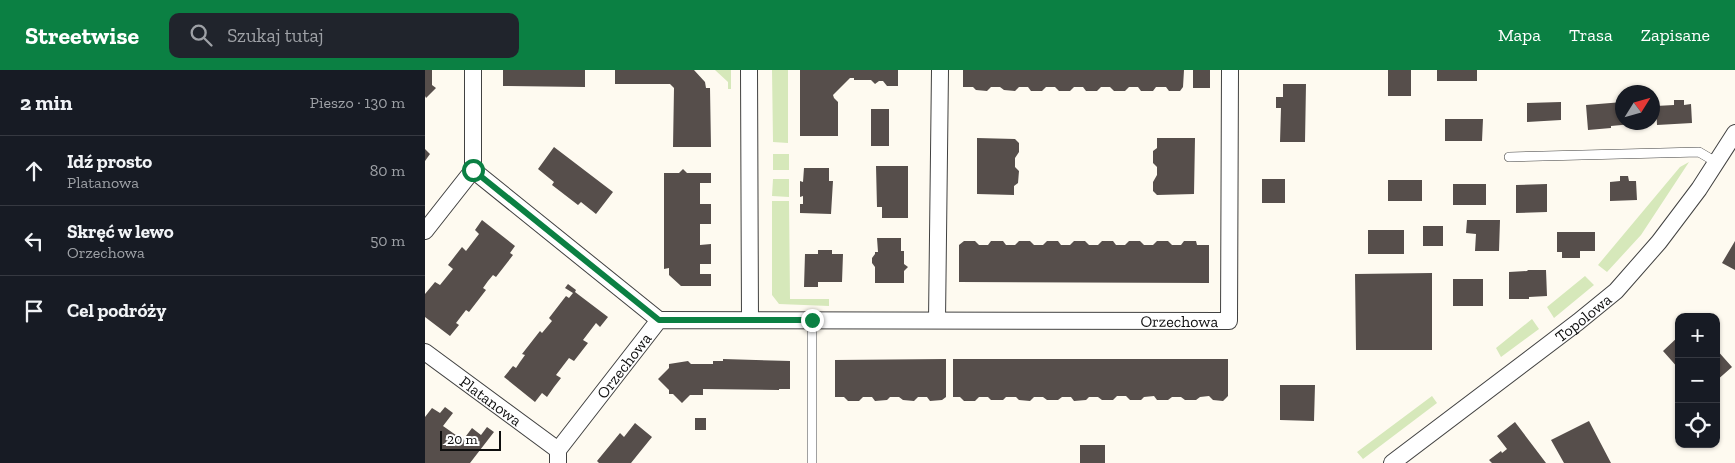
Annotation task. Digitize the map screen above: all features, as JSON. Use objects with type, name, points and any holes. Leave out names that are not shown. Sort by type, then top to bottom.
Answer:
[{"type":"street","points":[[425,231],[473,170],[473,70]]},
{"type":"street","points":[[749,70],[750,320]]},
{"type":"street","points":[[937,320],[940,70]]},
{"type":"street","name":"Orzechowa","points":[[558,457],[659,320],[1229,321],[1230,70]]},
{"type":"street","name":"Topolowa","points":[[1392,463],[1616,291],[1659,242],[1699,189],[1735,133]]},
{"type":"street","points":[[473,170],[659,320]]},
{"type":"street","name":"Platanowa","points":[[425,352],[558,457]]},
{"type":"lane","points":[[1509,157],[1699,152],[1716,162]]},
{"type":"lane","points":[[812,320],[812,463]]},
{"type":"green space","points":[[715,70],[731,70],[731,89],[728,89],[728,82]]},
{"type":"green space","points":[[772,70],[788,70],[788,143],[773,142]]},
{"type":"green space","points":[[773,154],[789,154],[789,170],[773,170]]},
{"type":"green space","points":[[1689,162],[1641,235],[1607,272],[1598,265],[1680,167]]},
{"type":"green space","points":[[773,179],[789,179],[789,197],[772,196]]},
{"type":"green space","points":[[772,201],[789,201],[790,299],[829,299],[829,306],[779,304],[772,295]]},
{"type":"green space","points":[[1585,276],[1594,285],[1554,318],[1547,307]]},
{"type":"green space","points":[[1532,319],[1539,329],[1501,357],[1496,348]]},
{"type":"green space","points":[[1432,396],[1437,403],[1363,459],[1357,452]]},
{"type":"building","points":[[425,70],[432,70],[432,85],[436,88],[426,98],[425,96]]},
{"type":"building","points":[[503,70],[585,70],[585,87],[503,86]]},
{"type":"building","points":[[615,70],[694,70],[705,82],[706,88],[710,88],[711,147],[673,147],[674,88],[670,84],[615,84]]},
{"type":"building","points":[[800,70],[898,70],[898,86],[887,86],[883,81],[875,84],[871,80],[854,80],[854,78],[850,78],[833,95],[838,102],[838,136],[800,136]]},
{"type":"building","points":[[963,70],[1184,70],[1183,87],[1180,91],[1169,91],[1166,87],[1156,87],[1153,91],[1141,91],[1138,87],[1129,87],[1125,91],[1114,91],[1110,87],[1101,87],[1097,91],[1086,91],[1083,87],[1074,87],[1070,91],[1059,91],[1055,87],[1046,87],[1042,91],[1031,91],[1028,87],[1019,87],[1015,91],[991,87],[987,91],[976,90],[973,87],[963,87]]},
{"type":"building","points":[[1193,70],[1210,70],[1210,88],[1193,88]]},
{"type":"building","points":[[1388,70],[1411,70],[1411,96],[1388,96]]},
{"type":"building","points":[[1437,70],[1477,70],[1477,81],[1437,81]]},
{"type":"building","points":[[1283,84],[1306,84],[1305,142],[1280,142],[1281,108],[1276,108],[1276,97],[1283,97]]},
{"type":"building","points":[[1674,100],[1684,100],[1684,105],[1691,104],[1692,123],[1660,125],[1660,106],[1674,105]]},
{"type":"building","points":[[1561,102],[1561,120],[1527,122],[1527,103]]},
{"type":"building","points":[[1615,103],[1615,126],[1611,126],[1611,128],[1588,130],[1586,105]]},
{"type":"building","points":[[871,109],[889,109],[889,146],[871,146]]},
{"type":"building","points":[[1445,119],[1483,119],[1482,141],[1445,141]]},
{"type":"building","points":[[977,138],[1015,139],[1019,143],[1019,152],[1015,158],[1015,167],[1019,171],[1018,183],[1014,186],[1014,195],[977,194]]},
{"type":"building","points":[[1157,138],[1195,138],[1194,194],[1157,195],[1153,191],[1157,167],[1153,163],[1153,151],[1157,148]]},
{"type":"building","points":[[554,147],[613,192],[596,214],[581,202],[578,205],[552,185],[554,182],[538,169]]},
{"type":"building","points":[[425,149],[430,154],[425,161]]},
{"type":"building","points":[[876,166],[908,166],[908,218],[882,218],[882,207],[877,207]]},
{"type":"building","points":[[804,168],[829,168],[829,181],[833,181],[831,214],[800,213],[800,204],[803,204],[803,196],[800,197],[800,181],[803,182]]},
{"type":"building","points":[[683,169],[687,173],[711,173],[711,183],[700,183],[700,204],[711,204],[711,224],[700,224],[700,245],[711,244],[711,264],[700,264],[700,274],[711,274],[711,286],[681,286],[669,275],[669,268],[664,269],[664,173],[679,173]]},
{"type":"building","points":[[1620,176],[1628,176],[1629,181],[1636,181],[1637,200],[1610,201],[1610,182],[1620,181]]},
{"type":"building","points":[[1262,179],[1285,179],[1285,203],[1262,203]]},
{"type":"building","points":[[1388,180],[1422,180],[1422,201],[1388,201]]},
{"type":"building","points":[[1453,184],[1486,184],[1486,205],[1453,205]]},
{"type":"building","points":[[1547,184],[1547,212],[1516,213],[1516,185]]},
{"type":"building","points":[[482,220],[515,246],[510,253],[513,255],[496,277],[493,275],[488,281],[483,288],[486,290],[469,312],[466,310],[456,323],[459,325],[450,336],[425,317],[425,294],[435,282],[440,285],[453,269],[448,265],[462,247],[466,251],[479,234],[475,230]]},
{"type":"building","points":[[1467,220],[1500,220],[1499,251],[1475,251],[1476,234],[1466,233]]},
{"type":"building","points":[[1423,226],[1443,226],[1443,246],[1423,246]]},
{"type":"building","points":[[1368,230],[1404,230],[1404,254],[1368,254]]},
{"type":"building","points":[[1557,232],[1595,232],[1595,251],[1580,251],[1580,258],[1562,258],[1562,252],[1557,252]]},
{"type":"building","points":[[877,238],[901,238],[904,264],[908,267],[904,271],[904,283],[875,283],[875,267],[872,263],[872,258],[875,252],[878,252]]},
{"type":"building","points":[[964,241],[975,241],[979,245],[988,245],[991,241],[1003,241],[1006,245],[1015,245],[1019,241],[1030,241],[1034,245],[1043,245],[1047,241],[1058,241],[1061,245],[1070,245],[1074,241],[1085,241],[1089,245],[1098,245],[1102,241],[1113,241],[1116,245],[1125,245],[1129,241],[1140,241],[1144,245],[1153,245],[1157,241],[1168,241],[1172,245],[1181,245],[1184,241],[1196,241],[1197,245],[1209,245],[1209,283],[959,282],[959,245]]},
{"type":"building","points":[[1735,241],[1735,270],[1722,263]]},
{"type":"building","points":[[818,250],[832,250],[832,254],[843,254],[842,282],[818,282],[818,287],[804,287],[805,254],[818,254]]},
{"type":"building","points":[[1546,270],[1547,296],[1529,297],[1529,299],[1509,299],[1509,272]]},
{"type":"building","points":[[1432,273],[1432,350],[1356,350],[1355,274]]},
{"type":"building","points":[[1453,279],[1483,279],[1483,306],[1453,306]]},
{"type":"building","points":[[568,284],[576,290],[575,292],[608,317],[600,327],[596,323],[583,340],[588,343],[574,361],[569,358],[556,375],[561,378],[547,397],[542,393],[535,402],[504,377],[513,366],[516,368],[525,355],[522,354],[540,331],[542,333],[552,321],[549,318],[566,296],[569,298],[573,293],[565,288]]},
{"type":"building","points":[[1675,340],[1675,364],[1663,351]]},
{"type":"building","points":[[1720,354],[1732,367],[1720,378]]},
{"type":"building","points":[[723,359],[790,361],[790,389],[703,389],[703,395],[690,395],[682,403],[673,394],[669,394],[669,390],[658,379],[669,368],[669,364],[688,361],[691,364],[713,364],[713,361],[723,361]]},
{"type":"building","points":[[946,359],[946,397],[942,400],[930,401],[927,397],[918,397],[914,401],[890,397],[887,400],[875,401],[872,397],[863,397],[859,401],[848,401],[844,397],[835,397],[835,360]]},
{"type":"building","points":[[953,359],[1228,359],[1228,396],[1223,401],[1213,400],[1209,396],[1200,397],[1196,400],[1172,397],[1168,400],[1157,400],[1154,396],[1144,397],[1141,400],[1130,400],[1126,396],[1117,396],[1113,400],[1089,397],[1086,400],[1074,401],[1071,397],[1062,397],[1058,400],[1047,400],[1043,397],[1034,397],[1030,401],[1019,400],[1016,397],[991,400],[988,397],[979,397],[975,401],[964,401],[960,397],[953,397]]},
{"type":"building","points":[[1280,385],[1315,385],[1314,421],[1280,420]]},
{"type":"building","points":[[445,407],[453,413],[443,426],[463,440],[472,428],[481,435],[487,427],[494,432],[470,463],[425,463],[425,417],[432,408],[440,413]]},
{"type":"building","points":[[695,418],[706,418],[706,430],[695,430]]},
{"type":"building","points":[[1589,421],[1611,463],[1564,463],[1551,440]]},
{"type":"building","points":[[1515,422],[1546,463],[1492,463],[1489,460],[1507,449],[1497,436]]},
{"type":"building","points":[[635,423],[652,437],[631,463],[599,463],[597,461],[620,433],[624,437]]},
{"type":"building","points":[[1080,445],[1105,445],[1105,463],[1080,463]]},
{"type":"route","points":[[473,170],[659,320],[812,320]]}]
